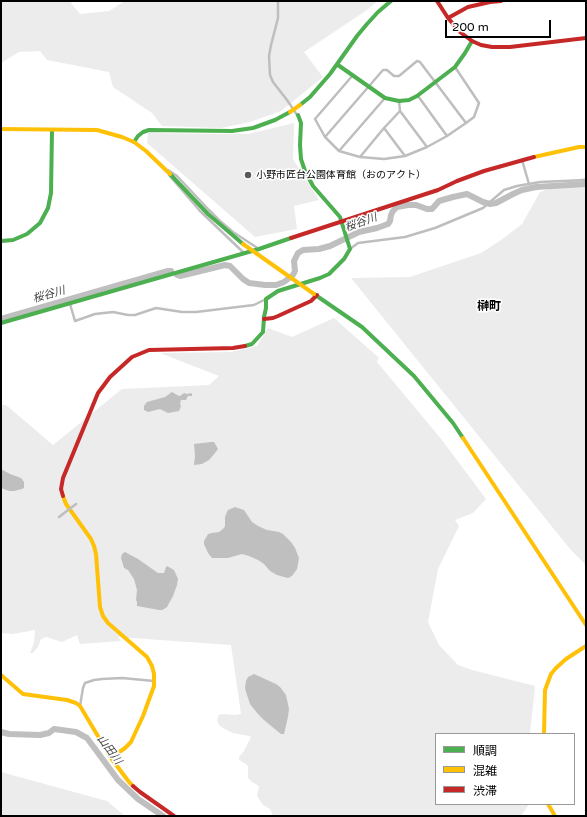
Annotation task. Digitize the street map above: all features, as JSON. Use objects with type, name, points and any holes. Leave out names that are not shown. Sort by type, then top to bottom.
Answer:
[{"type":"street","points":[[278,1],[278,18],[269,56],[270,75],[273,82],[298,115],[301,123],[301,158],[305,171],[313,186],[340,217],[350,249]]},
{"type":"street","points":[[134,142],[142,132],[149,130],[232,132],[265,124],[290,112],[310,97],[338,65],[357,36],[390,1]]},
{"type":"street","points":[[438,1],[448,18],[460,32],[472,41],[481,45],[501,48],[586,38]]},
{"type":"street","points":[[448,18],[468,7],[501,1]]},
{"type":"street","points":[[338,65],[385,98],[400,101],[409,100],[417,96],[455,67],[472,41]]},
{"type":"street","points":[[325,137],[383,70],[387,70],[394,76],[399,76],[417,62],[420,62],[466,123]]},
{"type":"street","points":[[353,75],[315,119],[325,137],[339,151],[360,157],[384,159],[405,156],[427,147],[447,136],[474,117],[478,103],[455,67]]},
{"type":"street","points":[[417,96],[447,136]]},
{"type":"street","points":[[339,151],[385,98]]},
{"type":"street","points":[[400,101],[400,111],[427,147]]},
{"type":"street","points":[[360,157],[400,111]]},
{"type":"street","points":[[384,128],[405,156]]},
{"type":"street","points":[[1,129],[96,130],[134,142],[163,167],[208,214],[243,244],[362,327],[414,376],[452,423],[586,625]]},
{"type":"street","points":[[1,241],[13,240],[27,234],[40,223],[48,208],[52,193],[52,130]]},
{"type":"street","points":[[1,323],[245,254],[433,192],[484,171],[522,160],[586,146]]},
{"type":"street","points":[[522,160],[529,184]]},
{"type":"street","points":[[163,167],[177,176],[220,221],[233,232],[259,249]]},
{"type":"street","points":[[163,167],[173,181],[200,211],[245,254]]},
{"type":"street","points":[[70,303],[75,321],[95,314],[113,312],[135,315],[156,308],[182,312],[196,312],[254,305],[278,291],[329,274],[344,259],[350,249],[358,243],[405,237],[435,228],[483,208],[504,190],[517,186],[586,180]]},
{"type":"street","points":[[264,319],[273,318],[311,301],[315,294]]},
{"type":"street","points":[[110,758],[131,742],[143,716],[154,686],[154,674],[152,666],[147,658],[108,623],[103,616],[100,607],[96,554],[94,546],[91,539],[63,498],[61,489],[63,478],[98,393],[110,377],[132,357],[149,350],[243,348],[252,344],[263,332],[266,299]]},
{"type":"street","points":[[59,517],[76,504]]},
{"type":"street","points":[[544,733],[545,690],[551,674],[566,658],[586,646]]},
{"type":"street","points":[[1,675],[23,694],[66,700],[80,706],[110,758],[129,782],[144,795],[174,816]]},
{"type":"street","points":[[80,706],[85,683],[94,680],[122,678],[154,681]]},
{"type":"street","points":[[549,805],[555,816]]},
{"type":"shaded area","points":[[1,1],[72,1],[71,3],[80,14],[109,11],[125,1],[378,1],[304,52],[323,77],[281,111],[250,122],[221,128],[162,126],[152,113],[113,87],[109,72],[47,60],[40,51],[19,52],[1,63]]},
{"type":"shaded area","points":[[294,123],[293,159],[319,200],[294,206],[297,229],[255,237],[147,143],[148,133],[248,134]]},
{"type":"shaded area","points":[[586,177],[586,565],[570,549],[351,278],[410,277],[481,253],[522,224],[540,192]]},
{"type":"shaded area","points":[[334,318],[379,358],[377,362],[442,440],[486,499],[473,513],[455,520],[459,526],[438,569],[428,622],[439,645],[458,665],[535,686],[530,733],[435,733],[435,805],[528,805],[521,816],[273,816],[270,809],[263,805],[257,796],[259,786],[248,778],[248,766],[239,760],[239,757],[244,751],[251,737],[233,733],[223,728],[219,725],[217,720],[219,715],[222,714],[241,714],[231,645],[118,637],[121,641],[80,644],[77,635],[62,642],[46,637],[41,639],[38,647],[33,653],[30,653],[34,643],[35,630],[13,634],[1,633],[1,405],[6,405],[53,445],[122,389],[209,385],[219,376],[160,353],[231,352],[257,346],[268,328],[292,337]]},
{"type":"shaded area","points":[[172,392],[179,396],[184,393],[191,393],[192,396],[188,396],[186,400],[181,400],[179,411],[168,413],[160,409],[148,412],[144,410],[144,406],[147,402],[165,397]]},
{"type":"shaded area","points":[[214,442],[218,449],[209,460],[202,464],[194,465],[194,444]]},
{"type":"shaded area","points":[[1,469],[21,478],[24,482],[24,488],[9,491],[1,488]]},
{"type":"shaded area","points":[[235,507],[244,510],[252,522],[258,526],[267,530],[279,532],[291,542],[299,558],[297,569],[292,576],[288,578],[277,575],[258,560],[242,554],[228,558],[212,558],[208,553],[204,541],[208,534],[219,532],[224,528],[225,517],[228,510]]},
{"type":"shaded area","points":[[125,552],[158,573],[164,573],[167,566],[174,570],[178,579],[177,585],[167,607],[159,610],[137,606],[137,590],[134,579],[128,570],[124,568],[121,558],[122,554]]},
{"type":"shaded area","points":[[254,674],[276,684],[286,695],[289,709],[284,734],[281,734],[264,720],[250,704],[245,688],[248,677]]},
{"type":"shaded area","points":[[1,772],[107,801],[125,816],[1,816]]},
{"type":"waterway","name":"桜谷川","points":[[177,275],[180,276],[225,265],[230,266],[249,283],[276,285],[284,282],[293,275],[295,271],[294,261],[298,253],[303,250],[319,249],[330,246],[359,232],[388,224],[393,211],[397,207],[416,205],[427,209],[432,209],[439,201],[467,194],[490,204],[496,203],[522,190],[536,187],[586,184]]},
{"type":"waterway","name":"桜谷川","points":[[1,319],[171,271]]},
{"type":"waterway","name":"山田川","points":[[1,732],[9,734],[40,735],[49,733],[54,729],[76,732],[87,738],[118,780],[138,799],[163,816]]},
{"type":"traffic: fast","points":[[300,105],[310,97],[330,74],[367,24],[391,1]]},
{"type":"traffic: fast","points":[[338,65],[385,98],[399,101],[409,100],[417,96],[455,67],[472,41]]},
{"type":"traffic: fast","points":[[134,142],[138,136],[149,130],[232,131],[253,128],[275,120],[290,112]]},
{"type":"traffic: fast","points":[[245,346],[252,344],[263,332],[266,299],[278,291],[329,274],[344,259],[350,249],[340,217],[313,186],[305,171],[301,159],[301,123],[298,115]]},
{"type":"traffic: fast","points":[[1,241],[13,240],[27,234],[40,223],[48,208],[51,193],[52,130]]},
{"type":"traffic: fast","points":[[170,174],[208,214],[243,244]]},
{"type":"traffic: fast","points":[[1,323],[259,249],[291,238]]},
{"type":"traffic: fast","points":[[314,294],[362,327],[414,376],[453,423],[463,438]]},
{"type":"traffic: slow","points":[[290,112],[300,105]]},
{"type":"traffic: slow","points":[[1,129],[97,130],[134,142],[146,151],[170,174]]},
{"type":"traffic: slow","points":[[534,157],[579,147],[586,147]]},
{"type":"traffic: slow","points":[[243,244],[314,294]]},
{"type":"traffic: slow","points":[[463,438],[586,625]]},
{"type":"traffic: slow","points":[[63,496],[66,504],[91,539],[94,546],[96,554],[100,607],[103,616],[108,623],[147,657],[154,674],[154,686],[143,716],[131,742],[111,758]]},
{"type":"traffic: slow","points":[[544,733],[545,690],[551,674],[566,659],[586,646]]},
{"type":"traffic: slow","points":[[1,675],[23,694],[67,700],[80,706],[111,758],[133,786]]},
{"type":"traffic: slow","points":[[549,805],[555,816]]},
{"type":"traffic: jam","points":[[437,1],[448,18],[460,32],[472,41],[481,45],[492,47],[510,47],[586,38]]},
{"type":"traffic: jam","points":[[448,18],[468,7],[501,1]]},
{"type":"traffic: jam","points":[[291,238],[438,190],[484,171],[534,157]]},
{"type":"traffic: jam","points":[[264,319],[278,316],[311,301],[317,295]]},
{"type":"traffic: jam","points":[[63,496],[61,489],[63,478],[98,393],[110,377],[132,357],[149,350],[233,348],[245,346]]},
{"type":"traffic: jam","points":[[133,786],[174,816]]},
{"type":"place","name":"小野市匠台公園体育館（おのアクト）","points":[[248,175]]},
{"type":"district","name":"榊町","points":[[489,307]]}]
